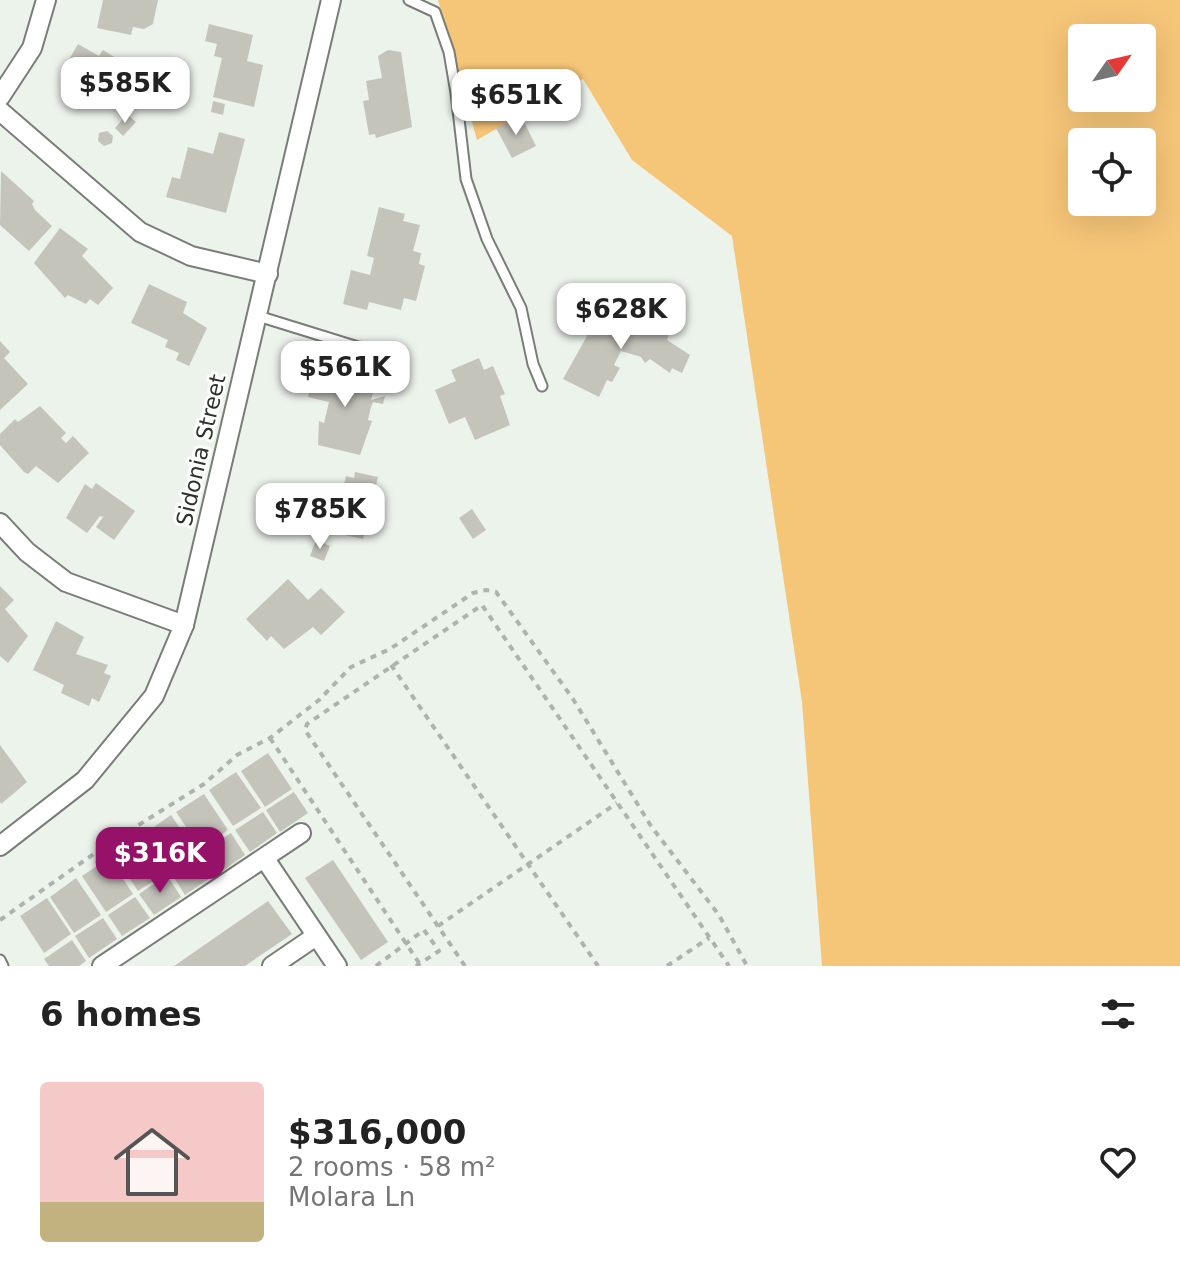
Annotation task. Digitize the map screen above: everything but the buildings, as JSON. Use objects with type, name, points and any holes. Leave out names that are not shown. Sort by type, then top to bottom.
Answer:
[{"type":"street","points":[[0,97],[32,48],[46,0]]},
{"type":"street","name":"Sidonia Street","points":[[0,846],[85,780],[154,696],[184,625],[331,0]]},
{"type":"street","points":[[0,111],[140,232],[191,256],[268,274]]},
{"type":"street","points":[[0,523],[27,552],[66,582],[184,625]]},
{"type":"street","points":[[102,966],[301,833]]},
{"type":"street","points":[[265,859],[337,966]]},
{"type":"street","points":[[272,966],[316,936]]},
{"type":"lane","points":[[409,0],[435,12],[441,25],[456,93],[466,179],[487,239],[521,308],[533,364],[542,386]]},
{"type":"lane","points":[[258,316],[358,347],[400,352]]},
{"type":"lane","points":[[0,960],[3,966]]},
{"type":"path","points":[[0,920],[105,846],[204,784],[237,755],[270,738],[319,700],[351,667],[390,649],[473,593],[486,590],[496,592],[573,699],[651,826],[719,915],[747,966]]},
{"type":"path","points":[[465,966],[305,730],[307,724],[482,605],[729,966]]},
{"type":"path","points":[[391,665],[598,966]]},
{"type":"path","points":[[270,738],[405,943],[419,965],[439,951],[424,930],[405,943],[375,964],[376,966]]},
{"type":"path","points":[[438,926],[617,803]]},
{"type":"path","points":[[667,966],[709,938]]},
{"type":"shaded area","points":[[438,0],[1180,0],[1180,966],[822,966],[802,702],[732,236],[632,160],[583,79],[477,140]]}]
